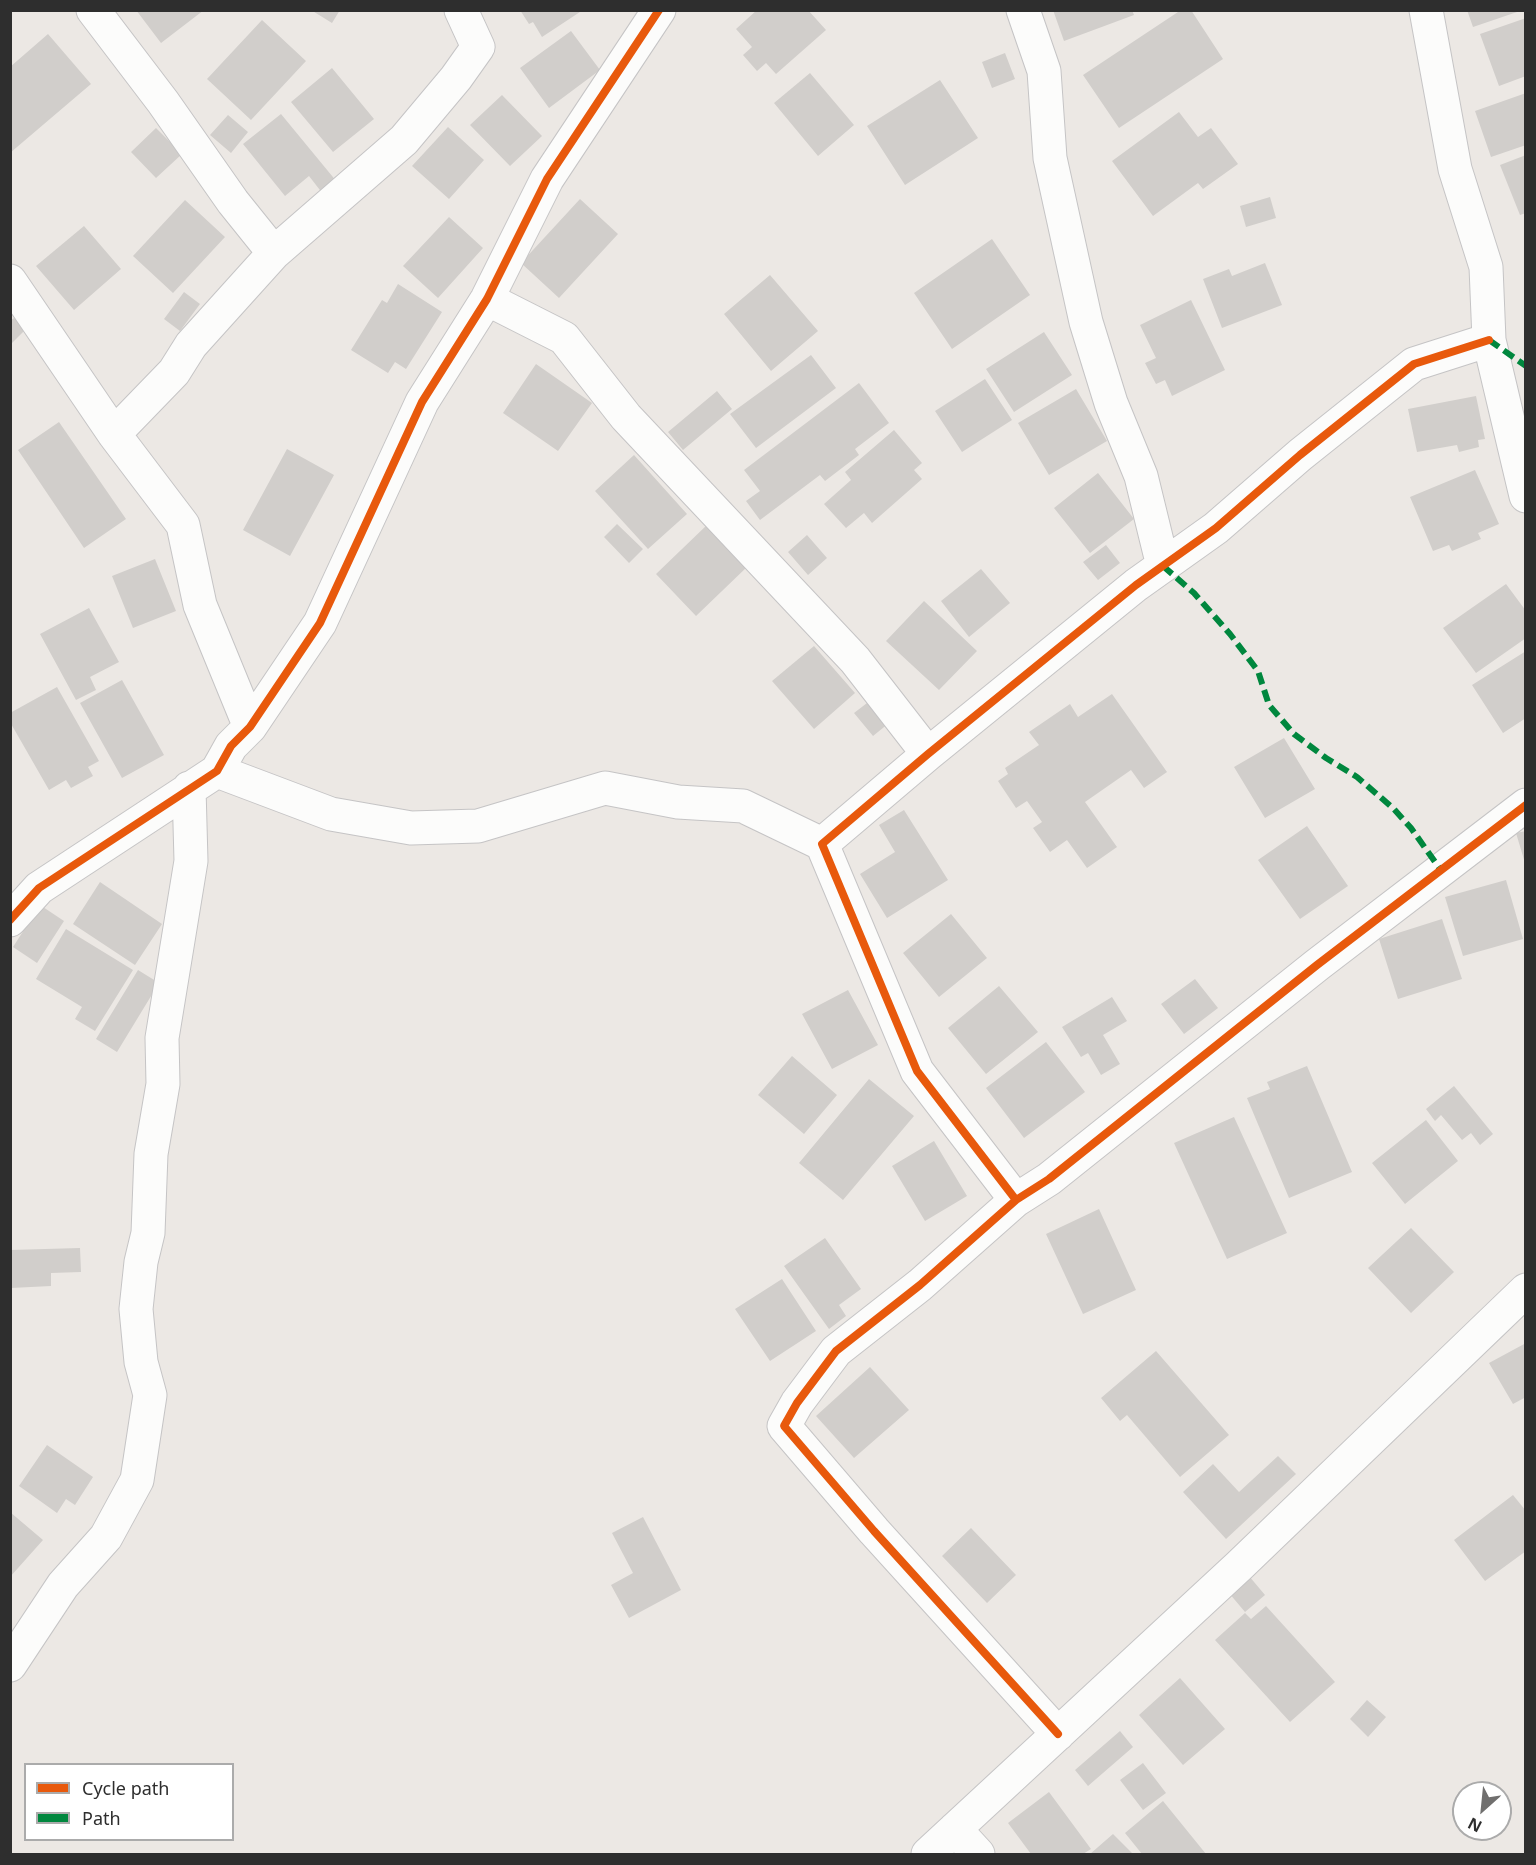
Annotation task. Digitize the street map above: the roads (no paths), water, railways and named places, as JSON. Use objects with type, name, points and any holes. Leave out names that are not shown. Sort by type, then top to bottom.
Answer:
[{"type":"street","points":[[93,10],[163,102],[233,202],[274,253]]},
{"type":"street","points":[[114,434],[174,372],[191,345],[274,253],[404,140],[456,78],[478,47],[461,10]]},
{"type":"street","points":[[10,920],[39,888],[217,771],[231,746],[250,727],[320,623],[422,402],[487,299],[547,178],[659,10]]},
{"type":"street","points":[[1023,10],[1044,71],[1050,158],[1086,322],[1111,403],[1141,476],[1162,566]]},
{"type":"street","points":[[1426,10],[1455,169],[1486,267],[1489,340],[1526,496]]},
{"type":"street","points":[[10,281],[114,434],[183,525],[201,605],[250,727]]},
{"type":"street","points":[[487,299],[564,338],[626,417],[855,660],[928,754]]},
{"type":"street","points":[[822,844],[928,754],[1136,585],[1216,528],[1300,455],[1414,364],[1489,340]]},
{"type":"street","points":[[217,771],[331,814],[411,828],[478,826],[605,788],[678,802],[743,806],[822,844],[917,1071],[1016,1200]]},
{"type":"street","points":[[10,1665],[63,1585],[105,1538],[137,1480],[150,1395],[141,1362],[136,1309],[141,1262],[148,1233],[152,1154],[163,1084],[162,1038],[191,861],[189,789]]},
{"type":"street","points":[[1058,1734],[874,1531],[784,1426],[797,1403],[836,1351],[920,1285],[1016,1200],[1049,1179],[1334,951],[1526,805]]},
{"type":"street","points":[[928,1854],[1239,1566],[1526,1290]]},
{"type":"street","points":[[956,1829],[978,1854]]}]
